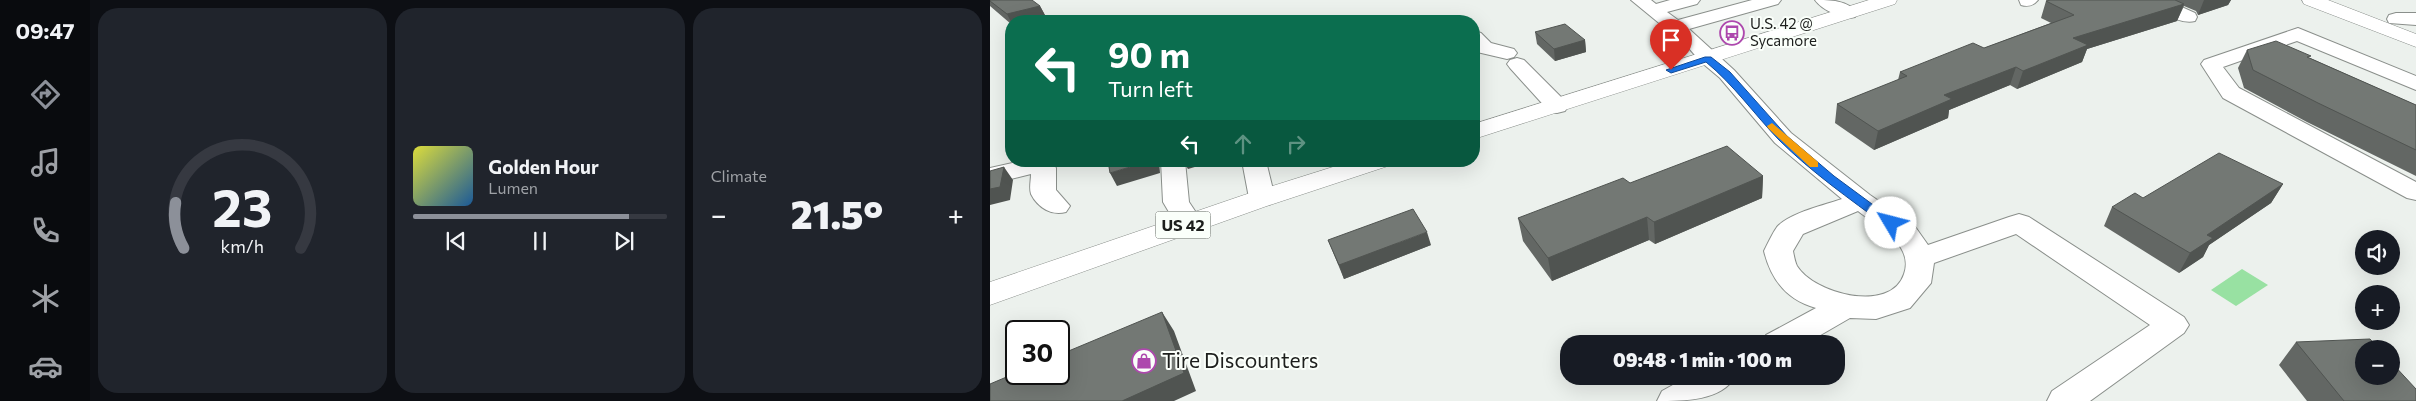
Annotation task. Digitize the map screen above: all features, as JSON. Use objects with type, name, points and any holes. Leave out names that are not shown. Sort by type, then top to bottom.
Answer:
[{"type":"main road","points":[[1480,130],[1888,0]]},
{"type":"main road","points":[[2311,0],[2416,41]]},
{"type":"main road","points":[[2345,0],[2416,26]]},
{"type":"main road","name":"US 42","points":[[990,294],[1189,223],[1360,167]]},
{"type":"street","points":[[1646,5],[1691,0]]},
{"type":"street","points":[[1824,0],[1848,13]]},
{"type":"street","points":[[2151,0],[2188,16]]},
{"type":"street","points":[[1675,27],[1764,1]]},
{"type":"street","points":[[1646,5],[1694,42],[1708,58],[1727,74],[1783,138],[1905,234],[1915,244],[1922,256],[1920,275],[1912,290],[1896,302],[1872,308],[1845,307],[1812,296],[1788,277],[1779,262],[1779,246],[1788,232],[1798,225],[1861,201]]},
{"type":"street","points":[[2396,19],[2416,19]]},
{"type":"street","points":[[2416,84],[2298,34],[2211,64],[2232,93],[2416,192]]},
{"type":"street","points":[[1480,44],[1484,48],[1512,58],[1557,106]]},
{"type":"street","points":[[2263,46],[2290,58]]},
{"type":"street","points":[[990,176],[1028,167]]},
{"type":"street","points":[[1042,167],[1044,168],[1043,192],[1057,206]]},
{"type":"street","points":[[1174,167],[1176,202],[1189,223]]},
{"type":"street","points":[[1922,256],[2019,223],[2172,325],[2064,401]]},
{"type":"street","points":[[1794,335],[1845,307]]},
{"type":"street","points":[[1674,401],[1703,385]]},
{"type":"lane","points":[[1255,167],[1262,198]]},
{"type":"shaded area","points":[[2242,269],[2268,285],[2236,306],[2211,290]]},
{"type":"building","points":[[990,0],[1032,0],[1040,6],[1007,14]]},
{"type":"building","points":[[2175,0],[2184,4],[2073,38],[2088,45],[2023,71],[2016,67],[1944,95],[1952,99],[1878,131],[1837,104],[1907,76],[1900,72],[1973,43],[1984,48],[2074,15],[2046,1]]},
{"type":"building","points":[[1565,24],[1585,40],[1554,49],[1535,32]]},
{"type":"building","points":[[2276,41],[2311,56],[2307,57],[2416,105],[2416,150],[2253,70],[2247,50]]},
{"type":"building","points":[[1727,146],[1763,176],[1654,222],[1647,217],[1548,258],[1518,218],[1623,178],[1630,183]]},
{"type":"building","points":[[2219,153],[2283,184],[2207,235],[2213,238],[2190,253],[2112,207],[2135,193],[2143,198]]},
{"type":"building","points":[[1004,167],[1000,187],[990,189],[990,171]]},
{"type":"building","points":[[1109,167],[1130,167],[1110,173]]},
{"type":"building","points":[[1413,209],[1427,232],[1339,265],[1328,240]]},
{"type":"building","name":"Tire Discounters","points":[[1162,312],[1184,373],[1122,401],[990,401],[990,384],[1005,378],[1005,385],[1070,385],[1070,350]]},
{"type":"building","points":[[2370,339],[2355,340],[2355,385],[2400,385],[2400,372],[2416,389],[2416,401],[2344,401],[2296,342]]},
{"type":"slow traffic","points":[[1772,126],[1783,138],[1814,164]]},
{"type":"place","name":"U.S. 42 @ Sycamore","points":[[1732,33]]},
{"type":"place","name":"Tire Discounters","points":[[1144,361]]},
{"type":"route","points":[[1671,70],[1708,58],[1727,74],[1783,138],[1830,178],[1891,223]]}]
